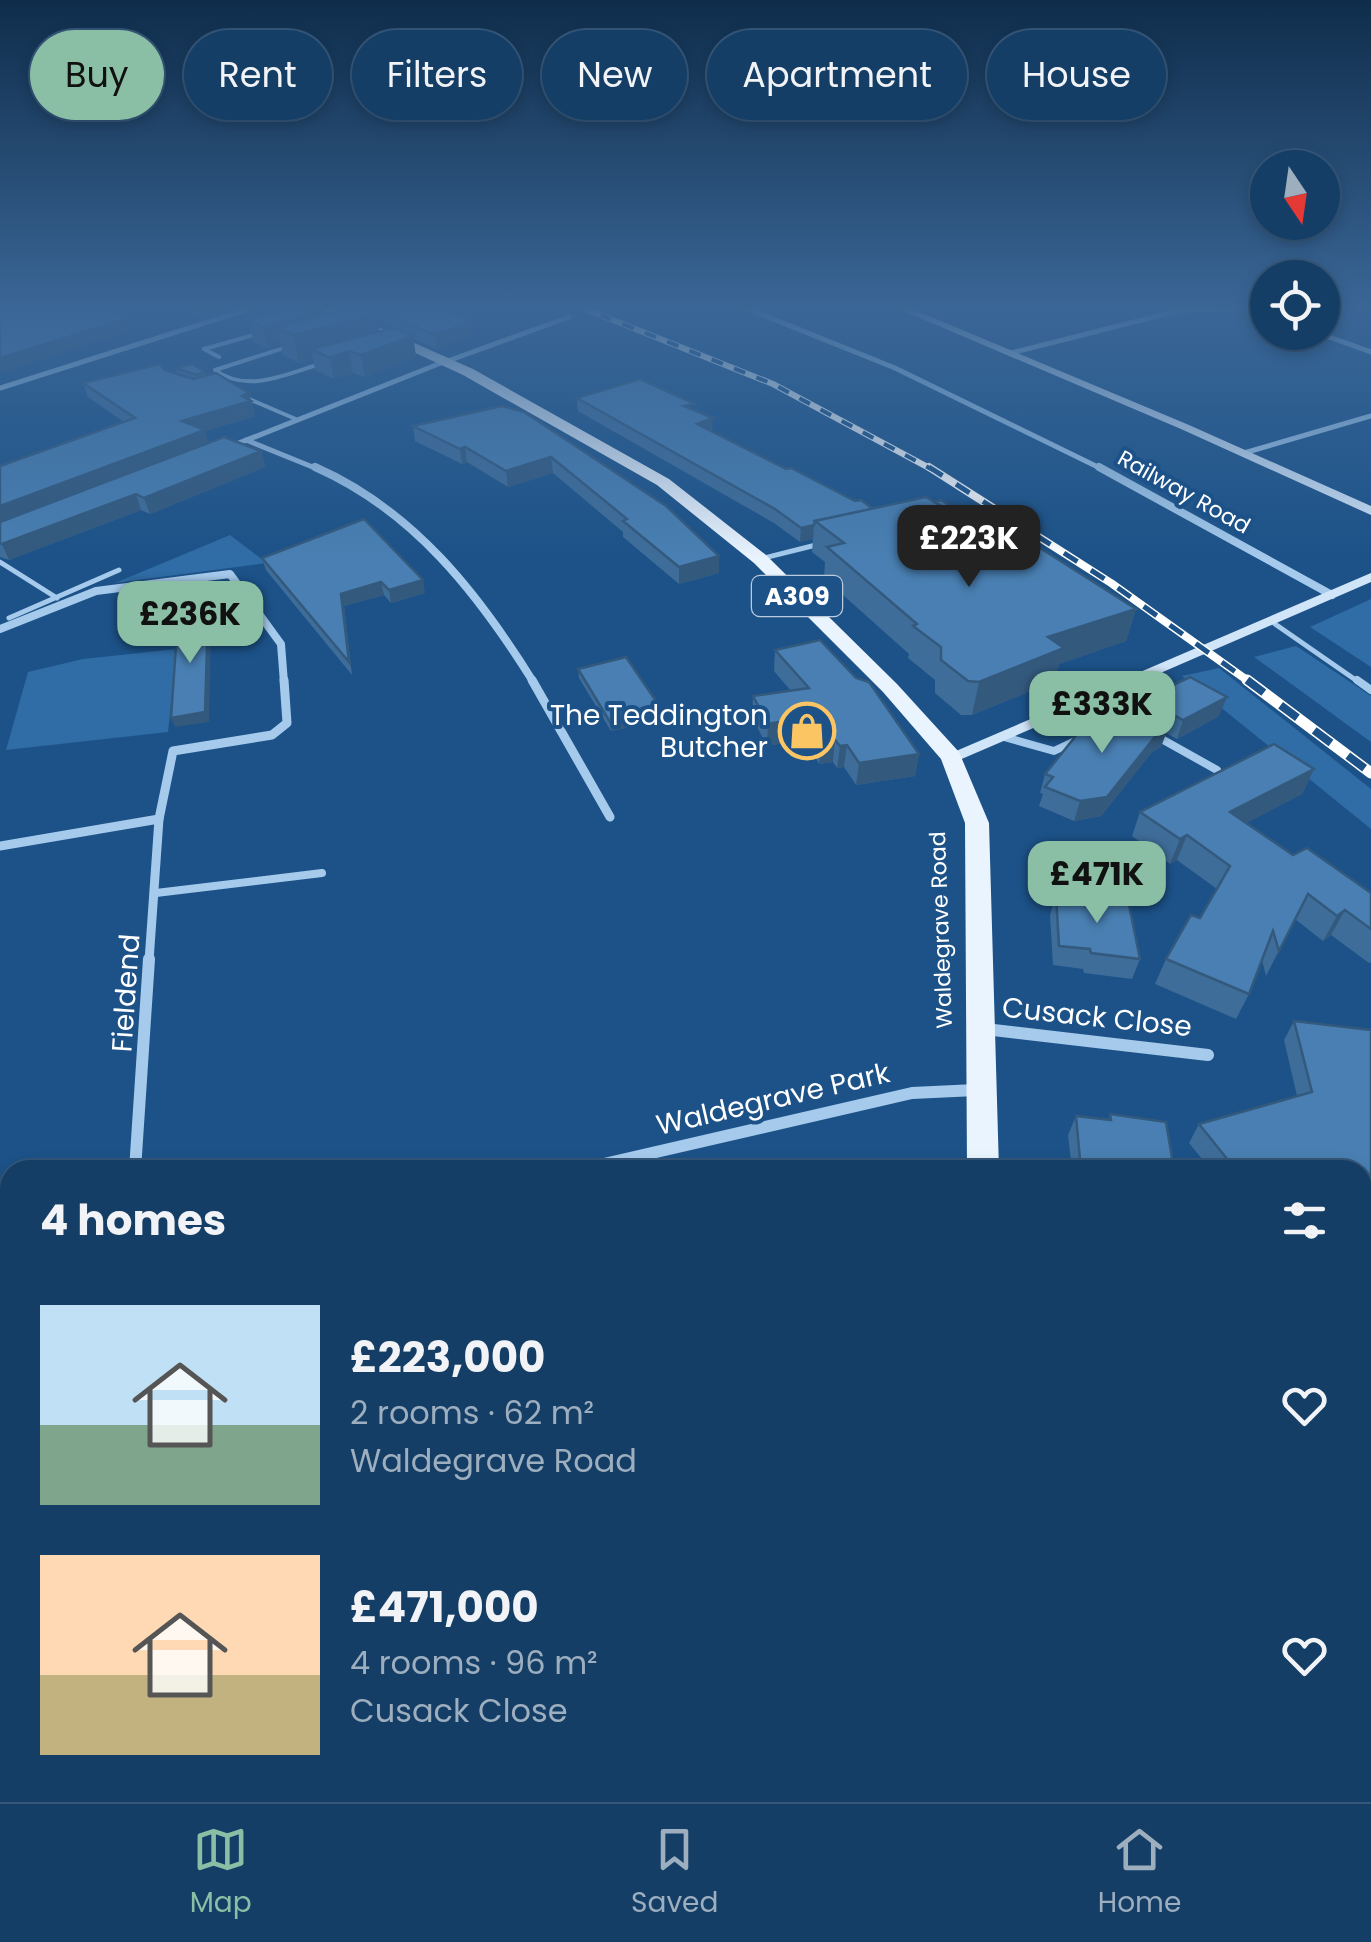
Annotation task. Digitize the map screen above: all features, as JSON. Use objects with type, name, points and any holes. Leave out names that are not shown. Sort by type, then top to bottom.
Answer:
[{"type":"main road","name":"Waldegrave Road","points":[[496,390],[663,482],[760,559],[890,688],[951,756],[976,823],[984,1160]]},
{"type":"main road","points":[[1097,390],[1371,511]]},
{"type":"main road","points":[[951,756],[1183,659],[1248,636],[1371,577]]},
{"type":"street","points":[[211,454],[374,390]]},
{"type":"street","name":"Railway Road","points":[[950,390],[1114,472],[1332,595]]},
{"type":"street","points":[[1244,453],[1371,416]]},
{"type":"street","points":[[246,440],[338,479],[382,504],[441,557],[496,619],[610,816]]},
{"type":"street","name":"Fieldend","points":[[0,629],[96,590],[230,574],[281,644],[287,723],[272,735],[173,751],[159,820],[137,1160]]},
{"type":"street","points":[[0,846],[159,820]]},
{"type":"street","name":"Cusack Close","points":[[981,1029],[1208,1055]]},
{"type":"street","name":"Waldegrave Park","points":[[621,1160],[912,1092],[982,1090]]},
{"type":"lane","points":[[237,394],[298,420]]},
{"type":"lane","points":[[939,531],[1000,568]]},
{"type":"lane","points":[[760,559],[826,542]]},
{"type":"lane","points":[[0,562],[58,598]]},
{"type":"lane","points":[[8,618],[119,570]]},
{"type":"lane","points":[[1275,624],[1371,690]]},
{"type":"lane","points":[[1000,735],[1054,751],[1088,734]]},
{"type":"lane","points":[[1154,734],[1218,770]]},
{"type":"lane","points":[[156,893],[322,873]]},
{"type":"shaded area","points":[[230,535],[267,563],[115,583]]},
{"type":"shaded area","points":[[1371,599],[1371,667],[1310,627]]},
{"type":"shaded area","points":[[1296,646],[1371,696],[1371,742],[1254,657]]},
{"type":"shaded area","points":[[177,649],[168,732],[6,750],[28,672],[83,659]]},
{"type":"shaded area","points":[[1219,668],[1371,789],[1371,829],[1182,676]]},
{"type":"building","points":[[94,390],[244,390],[249,393],[242,396],[251,401],[182,421],[205,430],[0,506],[0,466],[135,418]]},
{"type":"building","points":[[603,390],[664,390],[695,404],[684,406],[713,418],[697,424],[873,509],[815,521],[814,525],[801,528],[775,509],[577,398]]},
{"type":"building","points":[[502,406],[524,412],[666,506],[719,556],[679,567],[551,457],[506,471],[465,447],[460,449],[413,426]]},
{"type":"building","points":[[224,437],[261,451],[144,498],[136,494],[0,543],[0,522]]},
{"type":"building","points":[[926,497],[955,514],[914,526],[981,565],[1040,548],[1136,609],[1048,637],[1064,648],[979,682],[968,681],[941,660],[941,647],[913,626],[917,624],[827,547],[844,543],[815,521]]},
{"type":"building","points":[[941,500],[983,527],[968,531],[954,524],[955,514],[935,502]]},
{"type":"building","points":[[364,519],[423,580],[389,590],[381,582],[341,594],[349,662],[262,558]]},
{"type":"building","points":[[208,613],[205,712],[171,718],[178,617]]},
{"type":"building","points":[[820,640],[856,678],[869,682],[919,754],[859,763],[847,745],[840,746],[835,740],[822,742],[806,717],[768,724],[753,696],[809,688],[775,650]]},
{"type":"building","points":[[626,657],[658,704],[642,708],[646,713],[610,722],[578,669]]},
{"type":"building","points":[[1190,677],[1227,697],[1183,720],[1144,699]]},
{"type":"building","points":[[1129,708],[1168,728],[1158,733],[1107,797],[1080,801],[1045,787],[1053,777],[1045,774],[1079,732]]},
{"type":"building","points":[[1274,744],[1314,769],[1230,812],[1293,855],[1307,848],[1371,893],[1371,929],[1345,910],[1337,916],[1308,894],[1279,951],[1273,931],[1249,994],[1166,959],[1191,915],[1200,918],[1230,866],[1187,835],[1180,839],[1140,812]]},
{"type":"building","points":[[1056,895],[1128,900],[1140,959],[1059,946]]},
{"type":"building","points":[[1294,1021],[1371,1030],[1371,1160],[1228,1160],[1199,1124],[1312,1092]]},
{"type":"building","points":[[1110,1114],[1166,1122],[1172,1160],[1080,1160],[1076,1116],[1111,1120]]},
{"type":"railway","points":[[784,390],[933,470]]},
{"type":"railway","points":[[929,467],[1111,583],[1251,683]]},
{"type":"railway","points":[[1247,680],[1251,683]]},
{"type":"railway","points":[[1251,683],[1371,773]]},
{"type":"place","name":"The Teddington Butcher","points":[[807,731]]}]
